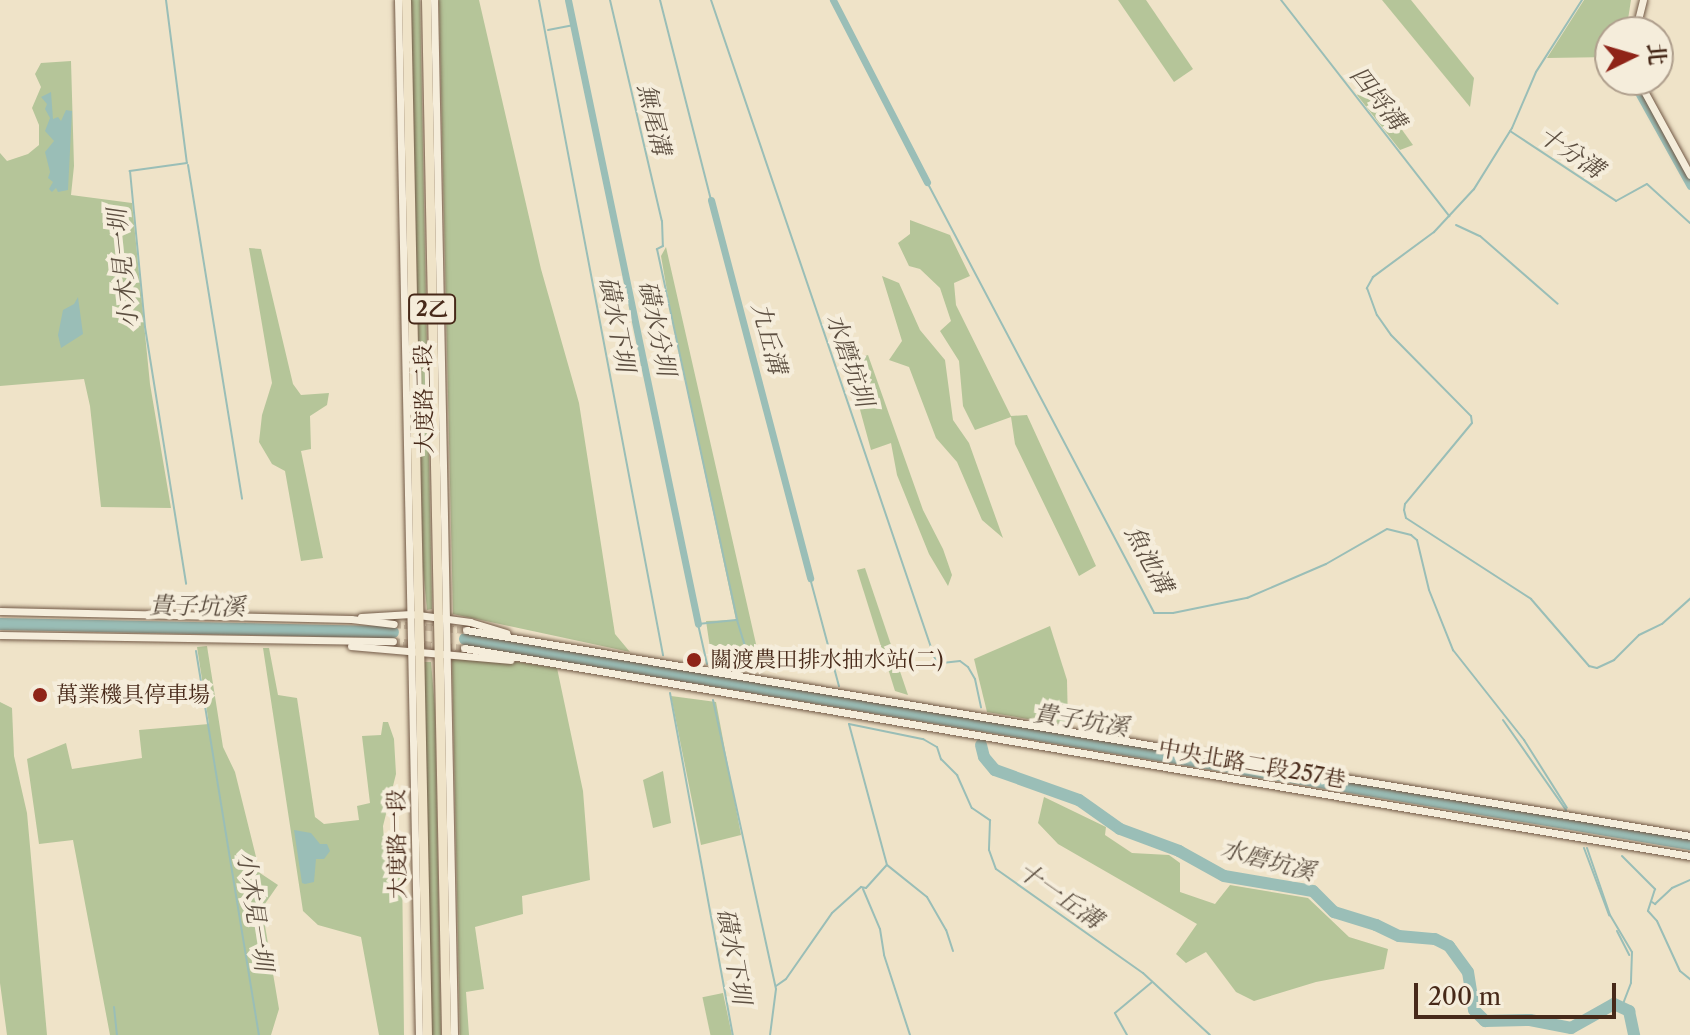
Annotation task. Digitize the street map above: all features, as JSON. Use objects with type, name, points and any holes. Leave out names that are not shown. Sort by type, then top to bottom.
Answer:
[{"type":"main road","name":"大度路二段","points":[[406,0],[411,615]]},
{"type":"main road","name":"大度路二段","points":[[426,0],[442,653]]},
{"type":"main road","name":"2乙","points":[[411,615],[412,652]]},
{"type":"main road","name":"大度路一段","points":[[412,652],[427,1035]]},
{"type":"main road","name":"大度路一段","points":[[442,653],[446,1035]]},
{"type":"street","name":"大度路二段","points":[[398,0],[411,615]]},
{"type":"street","name":"大度路二段","points":[[434,0],[442,618]]},
{"type":"street","points":[[1647,96],[1690,175]]},
{"type":"street","points":[[0,611],[351,619],[394,624]]},
{"type":"street","name":"中央北路二段257巷","points":[[351,619],[411,615],[442,618],[526,640]]},
{"type":"street","name":"中央北路二段257巷","points":[[466,630],[1690,836]]},
{"type":"street","points":[[0,635],[393,641]]},
{"type":"street","name":"中央北路二段257巷","points":[[333,642],[490,660],[523,660]]},
{"type":"street","name":"中央北路二段257巷","points":[[464,648],[1690,856]]},
{"type":"street","name":"大度路一段","points":[[412,652],[419,1035]]},
{"type":"street","points":[[442,653],[454,1035]]},
{"type":"green space","points":[[411,0],[420,0],[432,609],[427,610],[423,568]]},
{"type":"green space","points":[[439,0],[479,0],[541,269],[579,403],[615,634],[630,652],[453,614]]},
{"type":"green space","points":[[1118,0],[1146,0],[1193,69],[1174,82]]},
{"type":"green space","points":[[1382,0],[1411,0],[1474,78],[1470,107]]},
{"type":"green space","points":[[1584,0],[1631,0],[1628,16],[1594,16],[1594,57],[1547,58]]},
{"type":"green space","points":[[71,61],[74,166],[71,195],[132,203],[150,384],[171,508],[101,507],[84,379],[0,386],[0,153],[7,161],[28,154],[39,145],[39,125],[32,108],[41,87],[35,74],[41,63]]},
{"type":"green space","points":[[1369,84],[1413,145],[1400,150],[1357,95]]},
{"type":"green space","points":[[910,220],[950,235],[970,276],[954,283],[956,305],[1011,416],[1027,415],[1096,566],[1079,576],[1015,444],[1011,417],[975,430],[963,406],[959,361],[940,331],[951,321],[940,288],[920,269],[909,266],[898,243],[910,234]]},
{"type":"green space","points":[[666,247],[761,666],[752,670],[712,661],[706,621],[736,620],[671,314],[661,256]]},
{"type":"green space","points":[[249,248],[261,249],[293,384],[301,395],[329,393],[327,405],[310,416],[311,449],[301,451],[323,558],[301,561],[285,471],[272,464],[259,442],[262,415],[272,383]]},
{"type":"green space","points":[[882,276],[899,283],[920,330],[945,360],[953,420],[969,443],[1003,538],[982,520],[957,462],[936,438],[909,367],[889,360],[902,341]]},
{"type":"green space","points":[[868,355],[923,510],[943,549],[952,575],[948,586],[929,554],[897,475],[891,443],[871,450],[847,362]]},
{"type":"green space","points":[[865,568],[908,695],[895,691],[857,570]]},
{"type":"green space","points":[[1050,626],[1067,680],[1068,726],[987,712],[974,659]]},
{"type":"green space","points":[[207,646],[223,747],[235,772],[260,873],[278,885],[262,908],[279,1009],[271,1035],[110,1035],[73,840],[39,844],[27,759],[66,743],[72,769],[142,758],[139,730],[209,724],[197,647]]},
{"type":"green space","points":[[263,648],[269,648],[278,695],[297,698],[315,817],[324,824],[359,820],[357,806],[370,803],[362,736],[381,735],[383,722],[388,722],[394,739],[396,774],[383,826],[385,857],[402,863],[404,1035],[379,1035],[361,937],[318,925],[303,911]]},
{"type":"green space","points":[[452,657],[498,659],[557,668],[583,791],[590,880],[522,896],[523,914],[475,927],[484,989],[466,992],[469,1035],[460,1035]]},
{"type":"green space","points":[[424,662],[431,662],[435,709],[441,1035],[432,1035]]},
{"type":"green space","points":[[671,696],[716,702],[741,835],[701,845]]},
{"type":"green space","points":[[0,702],[12,708],[14,756],[27,813],[47,1035],[7,1035],[0,983]]},
{"type":"green space","points":[[663,771],[671,823],[653,828],[643,780]]},
{"type":"green space","points":[[1044,797],[1106,827],[1105,835],[1132,853],[1169,855],[1180,863],[1180,892],[1215,904],[1230,885],[1308,898],[1349,937],[1388,949],[1384,969],[1316,982],[1254,1001],[1236,992],[1206,952],[1186,963],[1176,954],[1197,924],[1058,844],[1038,823]]},
{"type":"green space","points":[[723,993],[732,1035],[710,1035],[702,997]]},
{"type":"water","points":[[51,92],[53,119],[58,117],[61,121],[66,110],[72,111],[68,190],[58,192],[56,188],[52,192],[49,189],[53,182],[48,178],[50,172],[45,152],[54,141],[45,131],[50,118],[45,109],[47,104],[41,97]]},
{"type":"water","points":[[78,297],[83,334],[61,348],[58,335],[63,310],[74,304]]},
{"type":"water","points":[[294,830],[311,833],[320,844],[327,844],[330,851],[324,859],[316,859],[314,882],[302,883]]},
{"type":"waterway","name":"小木見一圳","points":[[166,0],[187,163],[130,171],[145,327],[186,584]]},
{"type":"waterway","name":"磺水下圳","points":[[539,0],[663,655]]},
{"type":"waterway","name":"磺水分圳","points":[[568,0],[698,624]]},
{"type":"waterway","name":"無尾溝","points":[[610,0],[662,221],[663,246],[657,249],[737,620],[748,655],[755,655],[759,667]]},
{"type":"waterway","name":"九丘溝","points":[[660,0],[711,200]]},
{"type":"waterway","name":"水磨坑圳","points":[[711,0],[935,659],[942,663],[960,661],[968,667],[975,679],[981,707]]},
{"type":"waterway","name":"魚池溝","points":[[833,0],[927,182]]},
{"type":"waterway","name":"四埒溝","points":[[1281,0],[1449,216]]},
{"type":"waterway","points":[[1582,0],[1536,72],[1512,128],[1474,189],[1434,232],[1373,277],[1367,288],[1377,315],[1391,335],[1471,416],[1472,423],[1405,504],[1404,510],[1406,518],[1531,599],[1589,666],[1597,668],[1614,660],[1639,635],[1662,624],[1690,599]]},
{"type":"waterway","points":[[548,30],[573,25]]},
{"type":"waterway","points":[[1640,96],[1690,186]]},
{"type":"waterway","name":"十分溝","points":[[1510,131],[1616,201],[1647,184],[1690,223]]},
{"type":"waterway","points":[[188,165],[242,499]]},
{"type":"waterway","name":"魚池溝","points":[[927,182],[1154,613],[1173,613],[1247,598],[1326,564],[1387,529],[1411,535],[1417,540],[1429,590],[1453,650],[1524,740],[1567,808]]},
{"type":"waterway","name":"九丘溝","points":[[711,200],[810,578]]},
{"type":"waterway","points":[[1456,225],[1480,236],[1558,304]]},
{"type":"waterway","name":"九丘溝","points":[[810,578],[839,686]]},
{"type":"waterway","name":"磺水分圳","points":[[707,664],[698,624],[736,620]]},
{"type":"waterway","name":"貴子坑溪","points":[[0,624],[393,632]]},
{"type":"waterway","name":"貴子坑溪","points":[[465,639],[1690,844]]},
{"type":"waterway","name":"小木見一圳","points":[[196,651],[259,1035]]},
{"type":"waterway","name":"磺水下圳","points":[[670,693],[733,1035]]},
{"type":"waterway","name":"磺水分圳","points":[[713,700],[776,989],[770,1035]]},
{"type":"waterway","points":[[1503,720],[1566,810]]},
{"type":"waterway","name":"十一丘溝","points":[[953,951],[946,930],[927,897],[887,865],[849,724],[923,739],[937,747],[941,759],[957,775],[972,808],[990,820],[989,850],[996,869],[1143,973],[1210,1035]]},
{"type":"waterway","name":"水磨坑溪","points":[[981,745],[984,757],[995,770],[1079,800],[1120,829],[1179,851],[1224,876],[1313,891],[1334,912],[1399,936],[1435,939],[1449,946],[1468,972],[1474,1010],[1485,1021],[1530,1020],[1571,1028],[1614,1004],[1629,1011],[1634,1035]]},
{"type":"waterway","name":"魚池溝","points":[[1584,848],[1609,915]]},
{"type":"waterway","name":"魚池溝","points":[[1587,848],[1610,915],[1632,952],[1631,983],[1622,1006]]},
{"type":"waterway","points":[[1622,856],[1655,889],[1648,911],[1657,921],[1680,971],[1690,979]]},
{"type":"waterway","points":[[776,986],[786,979],[832,913],[861,887],[866,888],[887,865]]},
{"type":"waterway","points":[[1652,902],[1655,904],[1672,888],[1690,880]]},
{"type":"waterway","points":[[863,889],[880,929],[884,955],[910,1035]]},
{"type":"waterway","name":"魚池溝","points":[[1617,931],[1629,955]]},
{"type":"waterway","points":[[1127,1035],[1115,1013],[1152,982]]},
{"type":"waterway","points":[[114,1007],[117,1035]]},
{"type":"tunnel","points":[[394,624],[466,630]]},
{"type":"tunnel","points":[[393,641],[464,648]]},
{"type":"place","name":"關渡農田排水抽水站(二)","points":[[694,660]]},
{"type":"place","name":"萬業機具停車場","points":[[40,695]]}]
